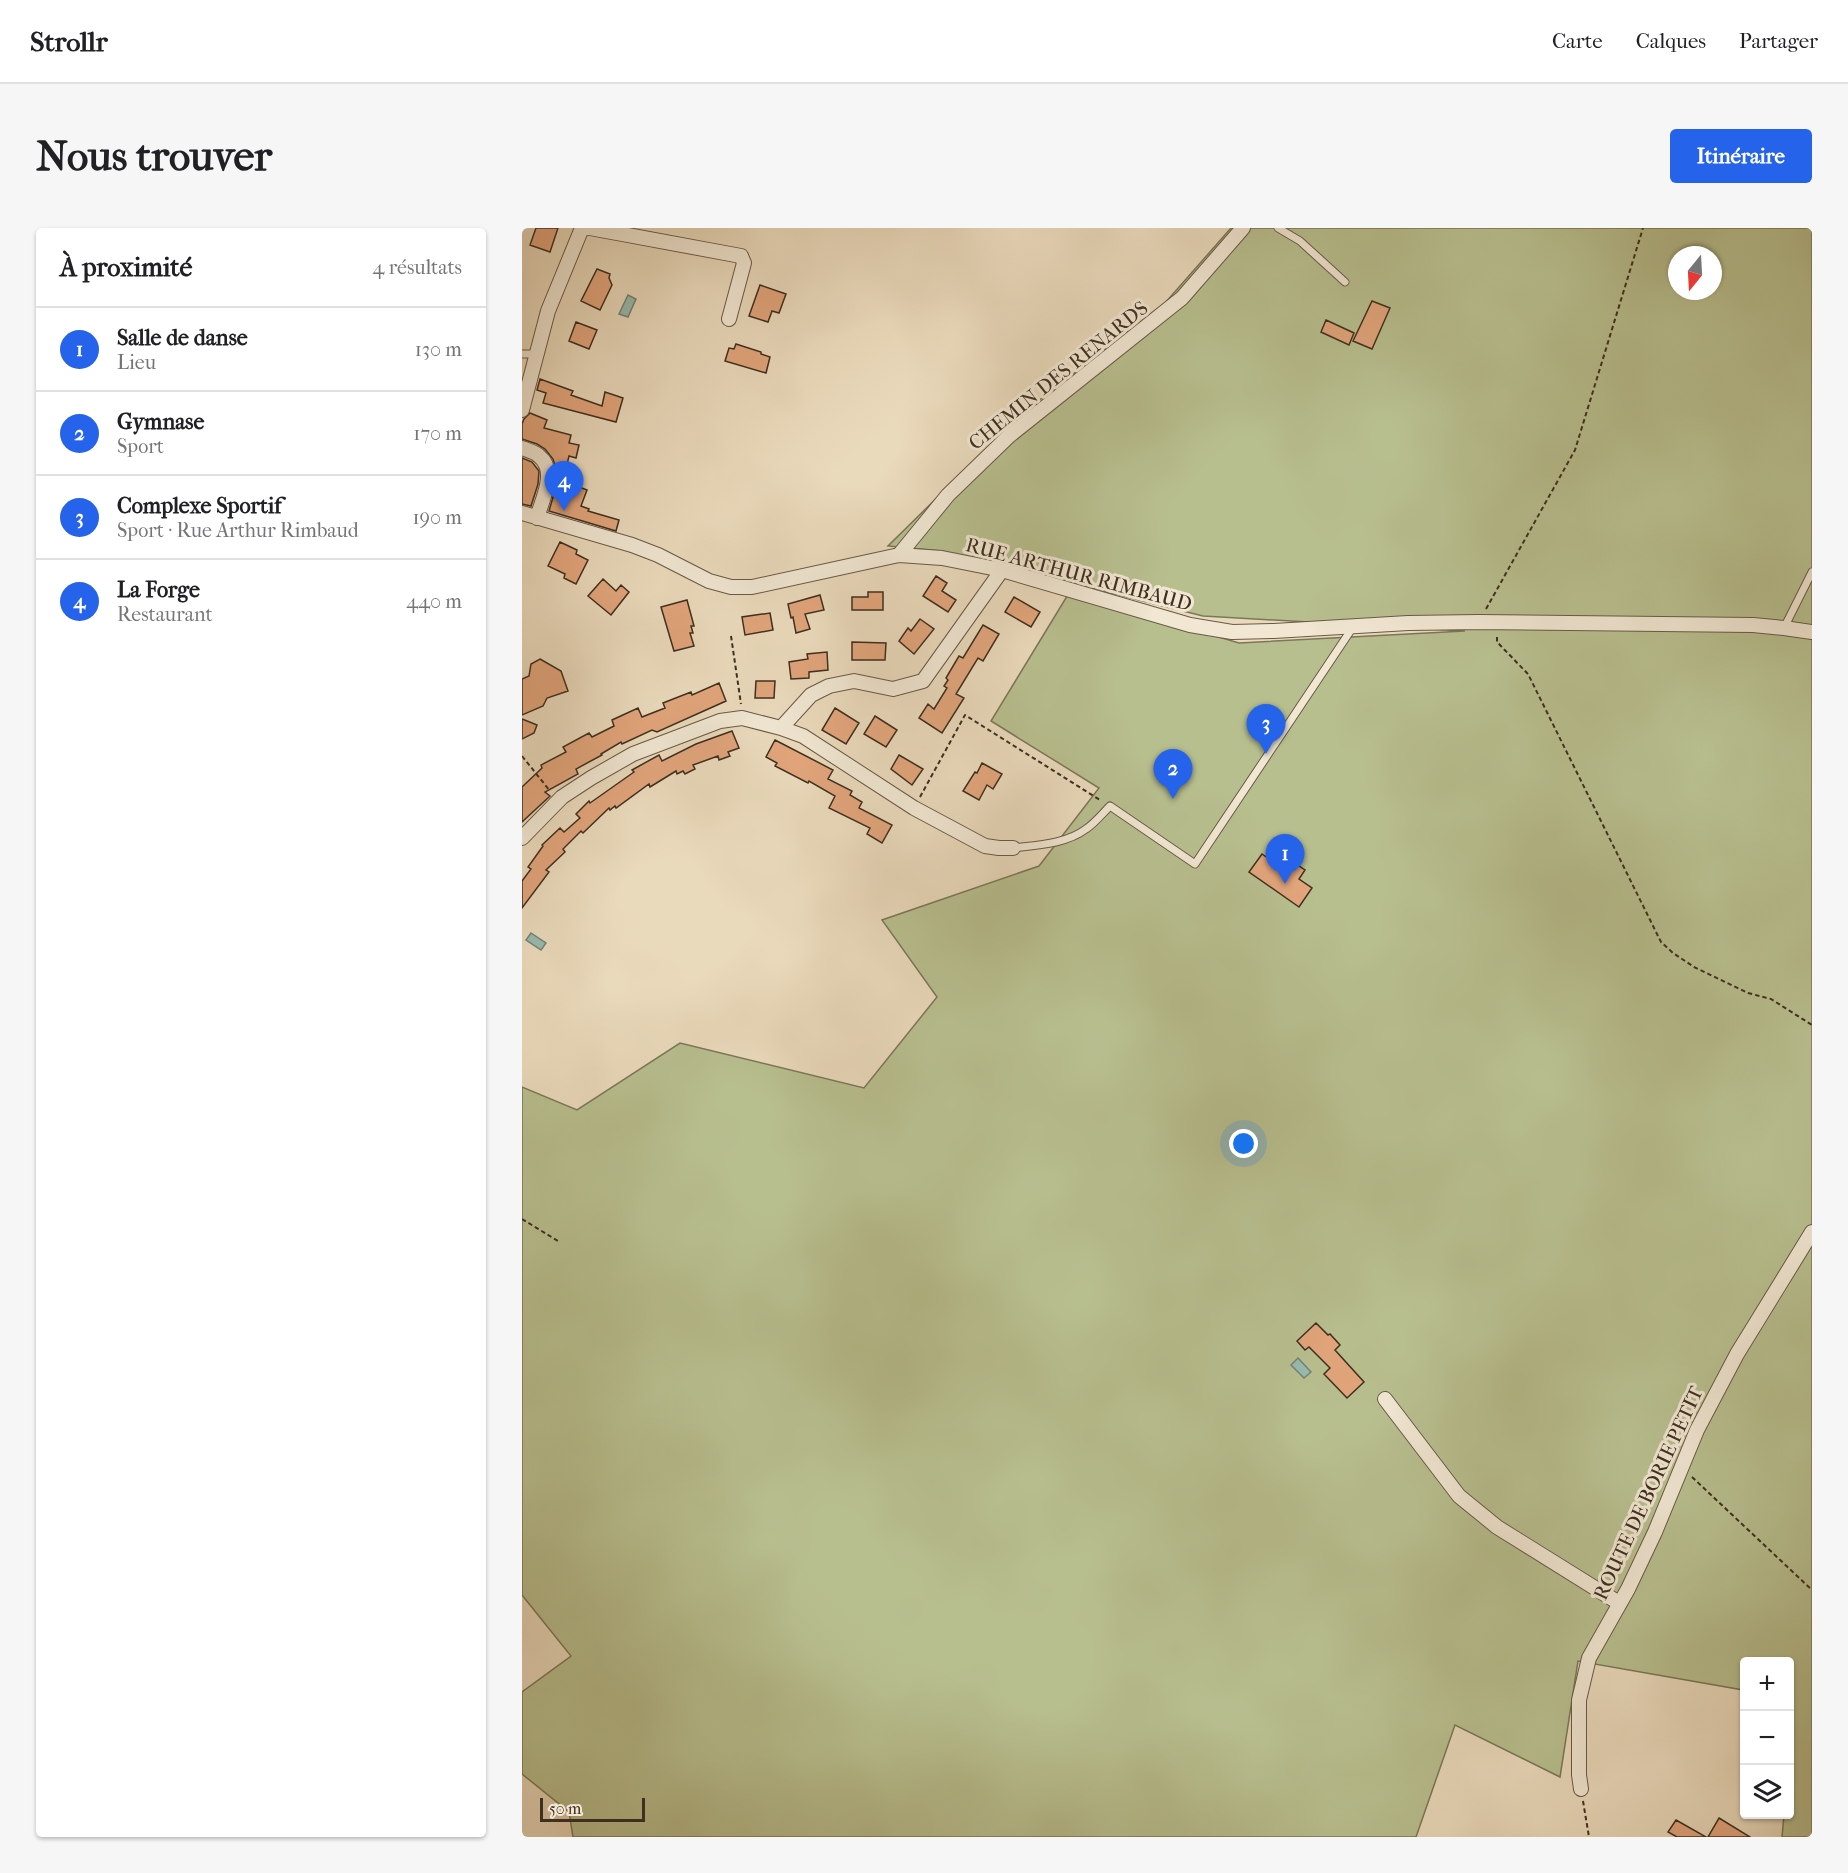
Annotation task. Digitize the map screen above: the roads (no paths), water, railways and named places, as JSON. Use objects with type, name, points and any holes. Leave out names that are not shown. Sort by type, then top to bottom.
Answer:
[{"type":"street","points":[[522,410],[548,311],[582,228]]},
{"type":"street","points":[[590,228],[741,256],[744,263],[729,319]]},
{"type":"street","name":"CHEMIN DES RENARDS","points":[[899,555],[948,495],[1010,436],[1182,298],[1243,228]]},
{"type":"street","points":[[522,448],[539,455],[548,468],[549,476],[537,518]]},
{"type":"street","name":"RUE ARTHUR RIMBAUD","points":[[522,513],[632,545],[658,555],[709,581],[732,586],[752,587],[899,555],[942,558],[1002,570],[1190,625],[1232,632],[1408,623],[1479,622],[1753,625],[1812,633]]},
{"type":"street","points":[[781,728],[811,695],[829,686],[854,681],[893,689],[923,681],[1002,570]]},
{"type":"street","points":[[522,838],[562,797],[633,754],[720,721],[742,718],[803,736],[914,808],[985,846],[1013,848]]},
{"type":"street","name":"ROUTE DE BORIE PETIT","points":[[1581,1789],[1579,1700],[1589,1658],[1656,1532],[1697,1430],[1737,1354],[1812,1232]]},
{"type":"street","points":[[1384,1399],[1459,1496],[1497,1527],[1619,1604]]},
{"type":"lane","points":[[1278,228],[1300,241],[1345,282]]},
{"type":"lane","points":[[522,354],[537,354]]},
{"type":"lane","points":[[1784,628],[1812,572]]},
{"type":"lane","points":[[1013,848],[1074,837],[1088,828],[1110,806],[1195,864],[1354,626]]},
{"type":"water","points":[[628,295],[636,299],[628,317],[619,314]]},
{"type":"water","points":[[531,933],[546,943],[541,950],[526,940]]},
{"type":"water","points":[[1298,1358],[1311,1372],[1304,1378],[1291,1365]]},
{"type":"place","name":"La Forge","points":[[564,511]]},
{"type":"place","name":"Complexe Sportif","points":[[1266,754]]},
{"type":"place","name":"Gymnase","points":[[1173,799]]},
{"type":"place","name":"Salle de danse","points":[[1285,884]]}]
